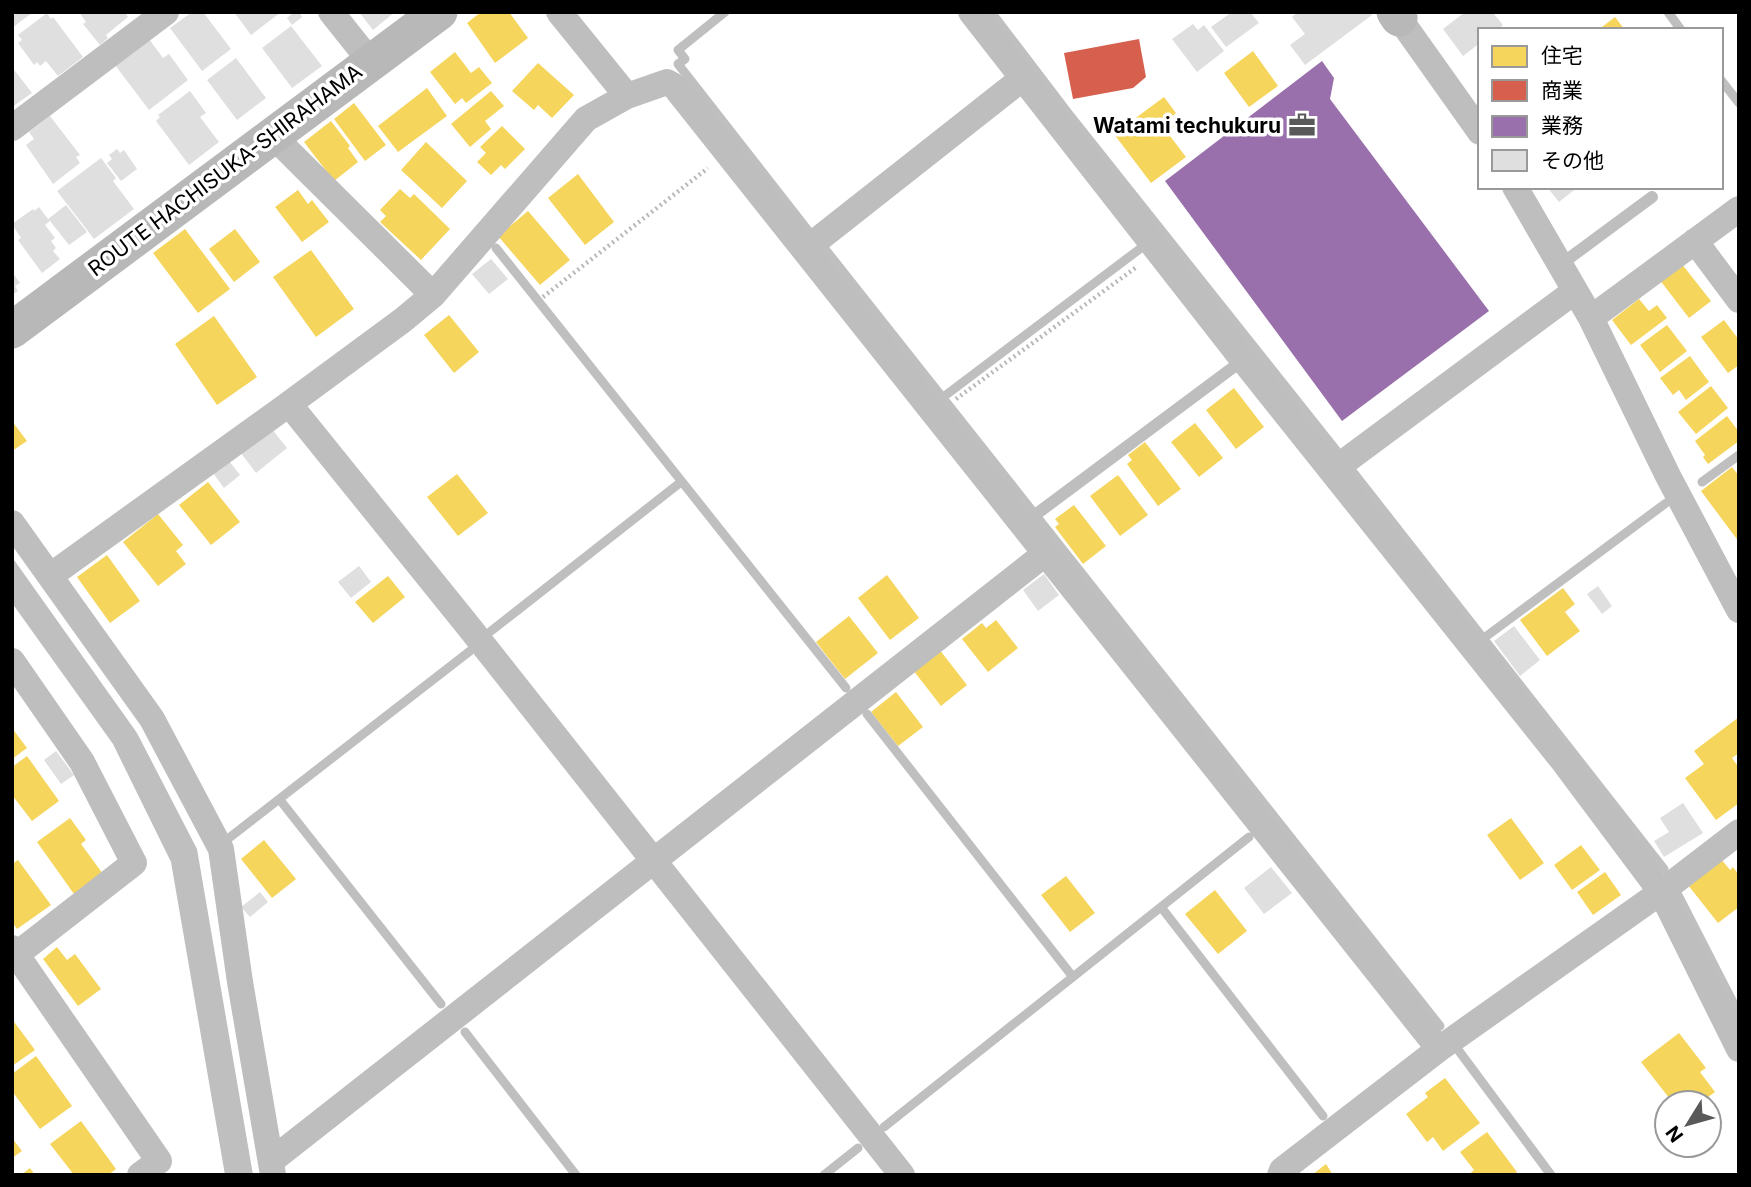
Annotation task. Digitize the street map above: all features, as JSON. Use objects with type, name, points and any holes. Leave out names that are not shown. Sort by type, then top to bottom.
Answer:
[{"type":"main road","name":"ROUTE HACHISUKA-SHIRAHAMA","points":[[12,330],[439,12]]},
{"type":"street","points":[[12,128],[166,12]]},
{"type":"street","points":[[331,12],[370,61]]},
{"type":"street","points":[[559,12],[627,96]]},
{"type":"street","points":[[971,12],[1243,360],[1563,761],[1661,892],[1739,1049]]},
{"type":"street","points":[[1397,15],[1478,129]]},
{"type":"street","points":[[806,249],[1023,79]]},
{"type":"street","points":[[50,576],[289,404],[433,295],[586,120],[627,96],[667,82],[674,86],[806,249],[1032,518],[1046,553],[1438,1049]]},
{"type":"street","points":[[272,135],[433,295]]},
{"type":"street","points":[[1516,189],[1591,318],[1668,476],[1739,610]]},
{"type":"street","points":[[1591,318],[1739,209]]},
{"type":"street","points":[[1695,241],[1739,300]]},
{"type":"street","points":[[1332,471],[1574,291]]},
{"type":"street","points":[[289,404],[902,1175]]},
{"type":"street","points":[[12,523],[152,719],[220,849],[272,1168],[1046,553]]},
{"type":"street","points":[[12,661],[82,762],[134,863],[14,953],[159,1161],[140,1175]]},
{"type":"street","points":[[1280,1175],[1282,1170],[1438,1049],[1661,892],[1739,832]]},
{"type":"lane","points":[[1560,265],[1652,197]]},
{"type":"lane","points":[[1032,518],[1243,360]]},
{"type":"path","points":[[543,297],[728,152]]},
{"type":"path","points":[[952,402],[1158,252]]},
{"type":"shaded area","points":[[12,557],[137,733],[197,849],[253,1175],[225,1175],[171,862],[113,744],[12,603]]},
{"type":"building: 住宅","points":[[481,12],[509,12],[528,38],[495,63],[467,23]]},
{"type":"building: 住宅","points":[[1615,17],[1623,28],[1601,28]]},
{"type":"building: 住宅","points":[[1253,51],[1278,86],[1249,107],[1224,73]]},
{"type":"building: 住宅","points":[[455,52],[471,73],[479,67],[492,83],[466,103],[462,98],[455,104],[430,72]]},
{"type":"building: 住宅","points":[[538,63],[574,95],[552,118],[538,105],[534,110],[512,91]]},
{"type":"building: 住宅","points":[[427,88],[447,116],[398,152],[378,126]]},
{"type":"building: 住宅","points":[[491,91],[504,106],[485,121],[491,129],[470,147],[451,124]]},
{"type":"building: 住宅","points":[[1164,97],[1176,113],[1170,118],[1176,125],[1167,132],[1186,157],[1151,183],[1114,134]]},
{"type":"building: 住宅","points":[[354,103],[386,145],[365,161],[334,119]]},
{"type":"building: 住宅","points":[[331,121],[350,146],[348,148],[358,162],[334,181],[304,142]]},
{"type":"building: 住宅","points":[[502,126],[525,149],[505,169],[501,165],[491,175],[477,162],[486,153],[480,147]]},
{"type":"building: 住宅","points":[[426,142],[467,181],[442,208],[401,170]]},
{"type":"building: 住宅","points":[[578,174],[614,222],[585,245],[548,198]]},
{"type":"building: 住宅","points":[[400,189],[410,198],[414,194],[450,229],[421,260],[380,222],[386,216],[380,210]]},
{"type":"building: 住宅","points":[[298,190],[308,204],[312,200],[329,222],[302,242],[275,207]]},
{"type":"building: 住宅","points":[[528,211],[570,260],[540,285],[498,236]]},
{"type":"building: 住宅","points":[[185,229],[230,289],[198,313],[153,253]]},
{"type":"building: 住宅","points":[[235,229],[260,262],[234,282],[209,249]]},
{"type":"building: 住宅","points":[[311,250],[354,309],[316,337],[273,277]]},
{"type":"building: 住宅","points":[[1681,263],[1711,301],[1689,318],[1659,279]]},
{"type":"building: 住宅","points":[[1639,299],[1649,311],[1657,305],[1667,318],[1631,345],[1612,320]]},
{"type":"building: 住宅","points":[[449,315],[479,352],[454,373],[424,335]]},
{"type":"building: 住宅","points":[[214,316],[257,377],[217,405],[175,344]]},
{"type":"building: 住宅","points":[[1724,320],[1739,340],[1739,365],[1728,373],[1701,337]]},
{"type":"building: 住宅","points":[[1667,325],[1687,351],[1660,372],[1640,345]]},
{"type":"building: 住宅","points":[[1690,356],[1709,382],[1686,400],[1679,390],[1673,395],[1660,378]]},
{"type":"building: 住宅","points":[[1711,386],[1728,408],[1696,434],[1678,412]]},
{"type":"building: 住宅","points":[[1234,388],[1264,427],[1236,449],[1206,410]]},
{"type":"building: 住宅","points":[[1727,416],[1739,432],[1739,441],[1708,464],[1695,441]]},
{"type":"building: 住宅","points":[[12,421],[27,441],[12,451]]},
{"type":"building: 住宅","points":[[1195,423],[1223,458],[1199,477],[1171,442]]},
{"type":"building: 住宅","points":[[1145,442],[1181,489],[1158,506],[1127,464],[1132,460],[1128,455]]},
{"type":"building: 住宅","points":[[1732,467],[1739,476],[1739,542],[1701,491]]},
{"type":"building: 住宅","points":[[457,474],[488,513],[458,536],[427,497]]},
{"type":"building: 住宅","points":[[1118,475],[1148,515],[1120,536],[1090,496]]},
{"type":"building: 住宅","points":[[208,482],[240,522],[211,545],[179,505]]},
{"type":"building: 住宅","points":[[1074,505],[1106,546],[1083,564],[1055,527],[1059,524],[1055,519]]},
{"type":"building: 住宅","points":[[158,514],[183,545],[176,551],[186,564],[158,586],[123,542]]},
{"type":"building: 住宅","points":[[107,555],[140,601],[110,623],[77,577]]},
{"type":"building: 住宅","points":[[887,575],[919,618],[890,640],[858,598]]},
{"type":"building: 住宅","points":[[388,576],[405,597],[373,623],[355,602]]},
{"type":"building: 住宅","points":[[1563,588],[1575,604],[1565,612],[1580,631],[1547,656],[1520,620]]},
{"type":"building: 住宅","points":[[849,616],[878,653],[845,679],[816,642]]},
{"type":"building: 住宅","points":[[996,620],[1018,648],[988,672],[962,639],[982,623],[986,628]]},
{"type":"building: 住宅","points":[[939,649],[967,685],[941,706],[913,670]]},
{"type":"building: 住宅","points":[[896,692],[923,727],[898,746],[871,712]]},
{"type":"building: 住宅","points":[[1739,717],[1739,753],[1732,758],[1739,768],[1739,803],[1716,820],[1685,778],[1704,764],[1694,751]]},
{"type":"building: 住宅","points":[[12,728],[27,748],[12,759]]},
{"type":"building: 住宅","points":[[27,756],[59,801],[32,821],[12,795],[12,767]]},
{"type":"building: 住宅","points":[[70,818],[86,840],[81,844],[103,874],[74,894],[37,842]]},
{"type":"building: 住宅","points":[[1511,818],[1544,863],[1520,880],[1487,835]]},
{"type":"building: 住宅","points":[[264,840],[296,879],[272,898],[241,859]]},
{"type":"building: 住宅","points":[[1581,845],[1600,870],[1572,890],[1554,865]]},
{"type":"building: 住宅","points":[[1721,859],[1730,870],[1733,867],[1739,875],[1739,907],[1718,923],[1688,885]]},
{"type":"building: 住宅","points":[[18,860],[51,905],[17,929],[12,922],[12,864]]},
{"type":"building: 住宅","points":[[1605,872],[1621,895],[1593,915],[1577,892]]},
{"type":"building: 住宅","points":[[1066,876],[1095,913],[1070,932],[1041,895]]},
{"type":"building: 住宅","points":[[1215,890],[1247,931],[1218,954],[1185,914]]},
{"type":"building: 住宅","points":[[57,947],[67,960],[75,954],[101,989],[78,1006],[43,959]]},
{"type":"building: 住宅","points":[[12,1019],[35,1050],[12,1066]]},
{"type":"building: 住宅","points":[[1679,1033],[1706,1068],[1700,1072],[1713,1089],[1662,1089],[1641,1062]]},
{"type":"building: 住宅","points":[[36,1056],[72,1106],[40,1129],[12,1091],[12,1074]]},
{"type":"building: 住宅","points":[[1445,1078],[1480,1123],[1443,1151],[1433,1137],[1427,1142],[1406,1114],[1428,1097],[1425,1093]]},
{"type":"building: 住宅","points":[[81,1121],[116,1169],[108,1175],[74,1175],[50,1144]]},
{"type":"building: 住宅","points":[[1487,1132],[1517,1172],[1514,1175],[1468,1175],[1474,1170],[1460,1152]]},
{"type":"building: 住宅","points":[[12,1138],[22,1151],[12,1158]]},
{"type":"building: 住宅","points":[[1326,1164],[1333,1175],[1312,1175]]},
{"type":"building: 住宅","points":[[30,1168],[35,1175],[21,1175]]},
{"type":"building: 商業","points":[[1139,39],[1146,77],[1133,88],[1073,99],[1064,53]]},
{"type":"building: 業務","points":[[1322,61],[1334,78],[1330,99],[1489,311],[1342,421],[1165,181]]},
{"type":"building: その他","points":[[12,12],[33,12],[12,28]]},
{"type":"building: その他","points":[[79,12],[125,12],[128,17],[106,35],[108,38],[100,45],[83,24],[86,22]]},
{"type":"building: その他","points":[[192,12],[203,12],[231,49],[202,71],[170,28]]},
{"type":"building: その他","points":[[234,12],[281,12],[251,35]]},
{"type":"building: その他","points":[[294,12],[299,12],[302,17],[292,25],[287,18]]},
{"type":"building: その他","points":[[359,12],[395,12],[373,30]]},
{"type":"building: その他","points":[[1232,12],[1250,12],[1259,23],[1226,47],[1211,27]]},
{"type":"building: その他","points":[[1298,12],[1370,12],[1372,15],[1305,65],[1290,45],[1305,34],[1292,17]]},
{"type":"building: その他","points":[[1465,12],[1497,12],[1494,14],[1503,25],[1499,28],[1478,28],[1478,45],[1463,56],[1443,29]]},
{"type":"building: その他","points":[[47,13],[51,19],[53,17],[83,57],[58,76],[46,61],[40,66],[37,62],[34,65],[18,43],[22,40],[18,35]]},
{"type":"building: その他","points":[[1193,24],[1198,30],[1204,25],[1224,51],[1197,72],[1172,39]]},
{"type":"building: その他","points":[[291,26],[322,66],[292,88],[262,48]]},
{"type":"building: その他","points":[[149,39],[163,58],[169,54],[188,80],[149,110],[115,65]]},
{"type":"building: その他","points":[[236,58],[266,98],[237,120],[207,80]]},
{"type":"building: その他","points":[[12,67],[32,93],[12,107]]},
{"type":"building: その他","points":[[190,91],[206,113],[200,117],[219,142],[189,165],[156,121],[160,117],[158,115]]},
{"type":"building: その他","points":[[50,116],[80,155],[76,157],[80,163],[53,184],[26,145],[34,139],[29,132]]},
{"type":"building: その他","points":[[117,149],[120,153],[124,150],[137,169],[121,181],[107,163],[112,159],[109,155]]},
{"type":"building: その他","points":[[101,158],[116,178],[113,181],[134,209],[94,239],[57,191]]},
{"type":"building: その他","points":[[1549,189],[1575,189],[1559,202]]},
{"type":"building: その他","points":[[66,205],[87,232],[69,245],[50,221],[45,225],[55,238],[51,241],[56,248],[53,251],[60,259],[42,273],[18,240],[21,238],[12,224],[39,207],[48,219]]},
{"type":"building: その他","points":[[491,259],[508,279],[489,294],[472,274]]},
{"type":"building: その他","points":[[12,272],[20,283],[15,286],[18,291],[12,295]]},
{"type":"building: その他","points":[[272,429],[287,448],[256,473],[241,453]]},
{"type":"building: その他","points":[[226,457],[240,475],[224,488],[210,469]]},
{"type":"building: その他","points":[[359,566],[371,582],[351,598],[338,582]]},
{"type":"building: その他","points":[[1044,574],[1059,595],[1038,611],[1023,590]]},
{"type":"building: その他","points":[[1598,586],[1612,606],[1602,614],[1587,594]]},
{"type":"building: その他","points":[[1514,626],[1540,660],[1520,676],[1494,641]]},
{"type":"building: その他","points":[[56,751],[74,775],[61,784],[44,760]]},
{"type":"building: その他","points":[[1683,803],[1703,833],[1664,857],[1654,841],[1669,832],[1660,818]]},
{"type":"building: その他","points":[[1271,867],[1292,893],[1264,914],[1244,888]]},
{"type":"building: その他","points":[[260,892],[268,902],[250,917],[241,907]]},
{"type":"waterway","points":[[725,12],[678,50],[685,59],[678,64],[810,233]]},
{"type":"waterway","points":[[991,12],[1336,450]]},
{"type":"waterway","points":[[1668,12],[1680,28]]},
{"type":"waterway","points":[[1723,83],[1739,103]]},
{"type":"waterway","points":[[496,248],[846,688]]},
{"type":"waterway","points":[[942,398],[1141,248]]},
{"type":"waterway","points":[[825,249],[1440,1026]]},
{"type":"waterway","points":[[1702,482],[1739,455]]},
{"type":"waterway","points":[[1353,472],[1664,869]]},
{"type":"waterway","points":[[491,631],[681,482]]},
{"type":"waterway","points":[[1484,638],[1666,503]]},
{"type":"waterway","points":[[229,838],[470,651]]},
{"type":"waterway","points":[[867,714],[1073,977]]},
{"type":"waterway","points":[[280,800],[441,1004]]},
{"type":"waterway","points":[[884,1127],[1249,837]]},
{"type":"waterway","points":[[1678,895],[1739,1014]]},
{"type":"waterway","points":[[1161,907],[1323,1116]]},
{"type":"waterway","points":[[465,1032],[576,1175]]},
{"type":"waterway","points":[[1459,1051],[1551,1175]]},
{"type":"waterway","points":[[824,1175],[858,1148]]},
{"type":"place","name":"Watami techukuru","points":[[1302,125]]}]
